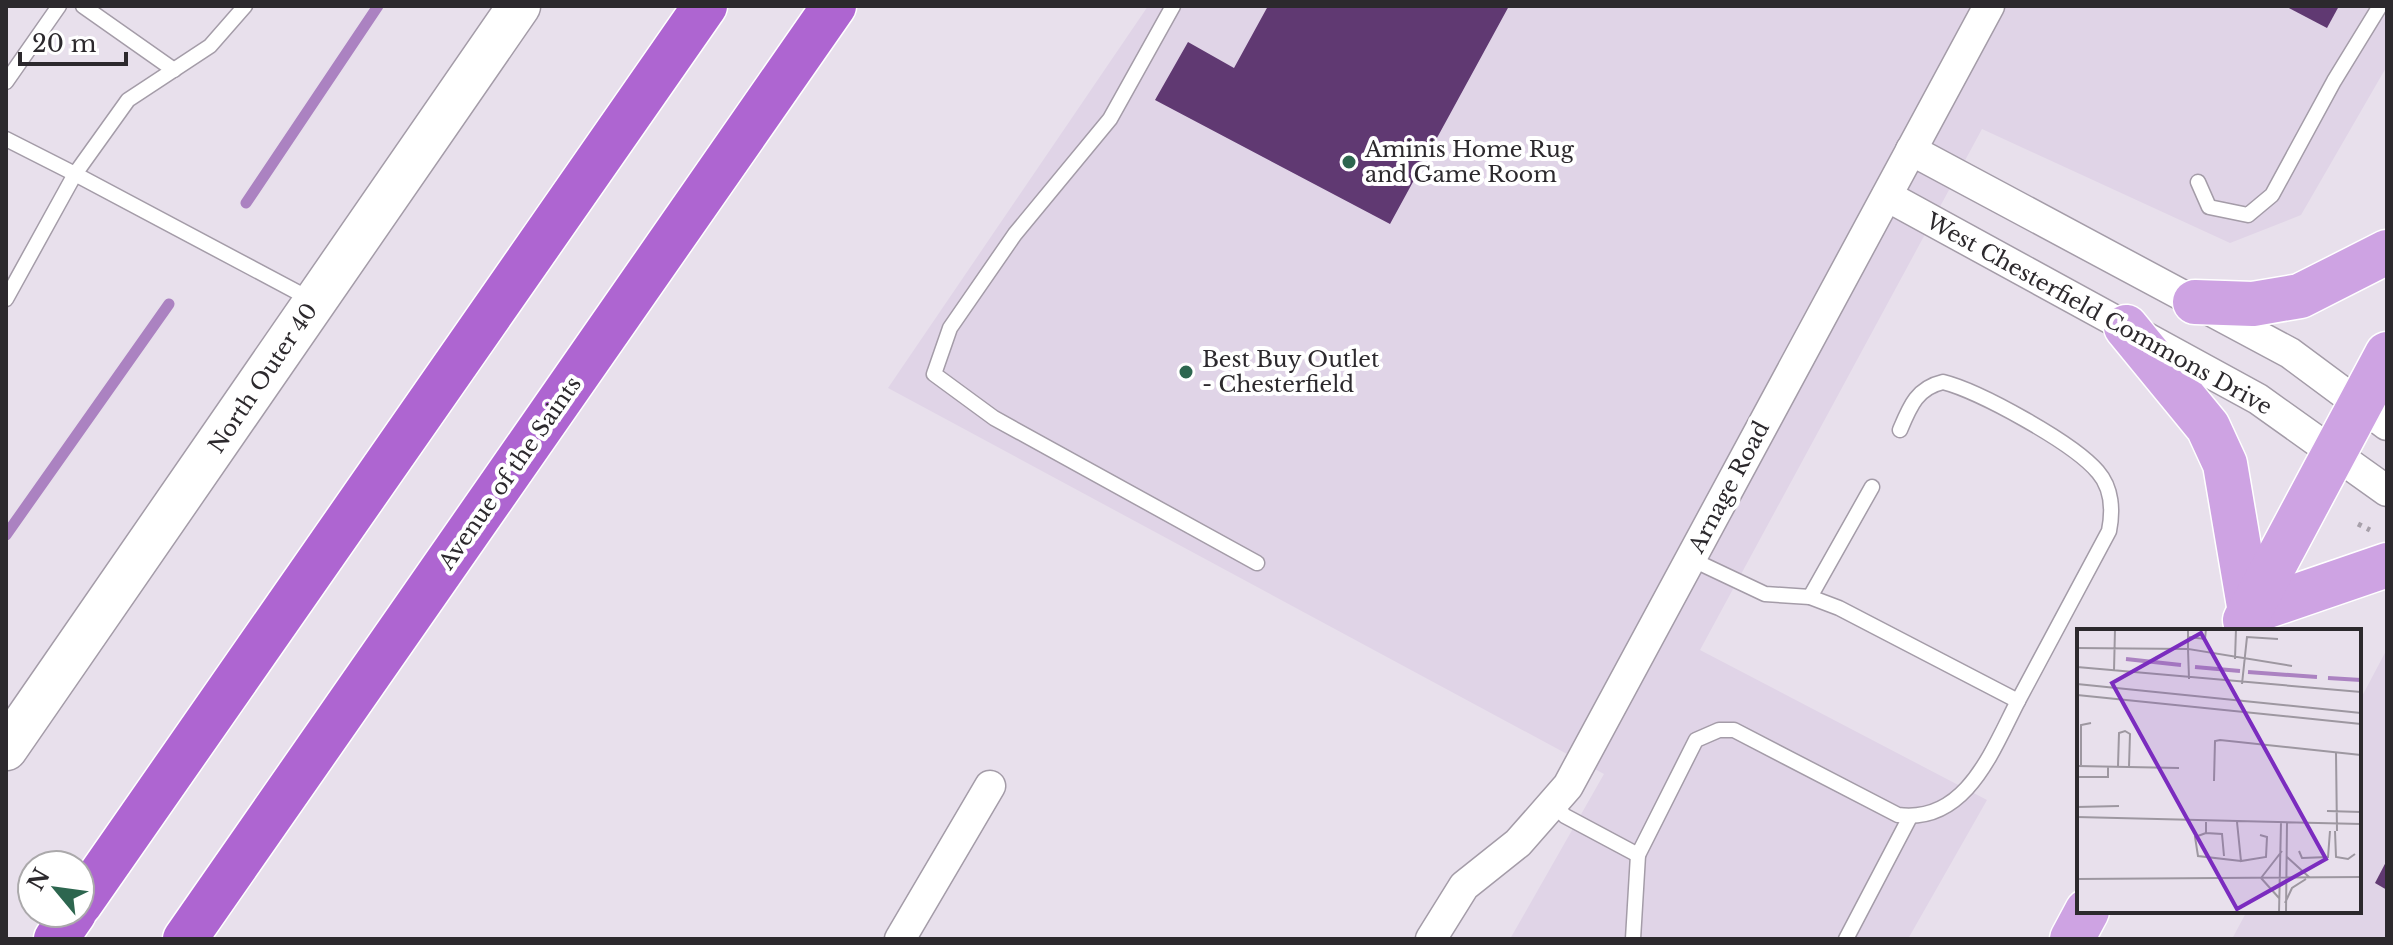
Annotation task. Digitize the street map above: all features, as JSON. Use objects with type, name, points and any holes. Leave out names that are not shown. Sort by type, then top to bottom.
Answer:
[{"type":"highway","points":[[96,881],[705,6]]},
{"type":"highway","name":"Avenue of the Saints","points":[[185,939],[834,6]]},
{"type":"main road","points":[[2195,302],[2253,304],[2300,296],[2387,252]]},
{"type":"main road","points":[[2126,327],[2208,427],[2225,464],[2244,622]]},
{"type":"main road","points":[[2244,622],[2335,455],[2374,415],[2387,354]]},
{"type":"main road","points":[[2244,622],[2387,565]]},
{"type":"main road","points":[[2072,939],[2086,913]]},
{"type":"street","name":"North Outer 40","points":[[6,749],[519,6]]},
{"type":"street","name":"Arnage Road","points":[[1431,939],[1464,886],[1518,843],[1568,786],[1989,6]]},
{"type":"street","points":[[1911,150],[2290,353],[2374,415]]},
{"type":"street","name":"West Chesterfield Commons Drive","points":[[1887,196],[2258,399],[2387,491]]},
{"type":"street","points":[[900,939],[990,786]]},
{"type":"lane","points":[[6,82],[59,6]]},
{"type":"lane","points":[[83,6],[174,70]]},
{"type":"lane","points":[[6,299],[75,174],[128,100],[210,46],[245,6]]},
{"type":"lane","points":[[1173,6],[1110,119],[1015,234],[950,328],[934,374],[994,418],[1257,563]]},
{"type":"lane","points":[[2198,182],[2209,207],[2248,215],[2272,195],[2334,81],[2380,6]]},
{"type":"lane","points":[[6,139],[316,302]]},
{"type":"lane","points":[[1633,939],[1638,905],[1638,855],[1696,740],[1719,730],[1734,730],[1898,815],[1920,818],[1938,812],[1965,792],[1990,754],[2109,531],[2113,512],[2100,474],[2074,448],[1943,382],[1927,385],[1918,393],[1900,430]]},
{"type":"lane","points":[[1810,597],[1872,487]]},
{"type":"lane","points":[[1691,559],[1765,594],[1810,597],[1872,622],[2018,701]]},
{"type":"lane","points":[[1553,804],[1565,816],[1638,855]]},
{"type":"lane","points":[[1846,939],[1910,817]]},
{"type":"shaded area","points":[[1148,6],[2387,6],[2387,66],[2301,215],[2230,243],[1982,129],[1700,650],[1987,800],[1908,939],[1510,939],[1604,774],[888,388]]},
{"type":"shaded area","points":[[2387,649],[2387,939],[2232,939],[2246,913],[2361,913],[2361,698]]},
{"type":"building","name":"Aminis Home Rug and Game Room","points":[[1268,6],[1509,6],[1390,224],[1155,100],[1188,42],[1234,68]]},
{"type":"building","points":[[2285,6],[2339,6],[2327,28]]},
{"type":"building","points":[[2387,860],[2387,890],[2375,883]]},
{"type":"waterway","points":[[246,203],[378,6]]},
{"type":"waterway","points":[[6,535],[169,304]]},
{"type":"place","name":"Aminis Home Rug and Game Room","points":[[1349,162]]},
{"type":"place","name":"Best Buy Outlet - Chesterfield","points":[[1186,372]]}]
